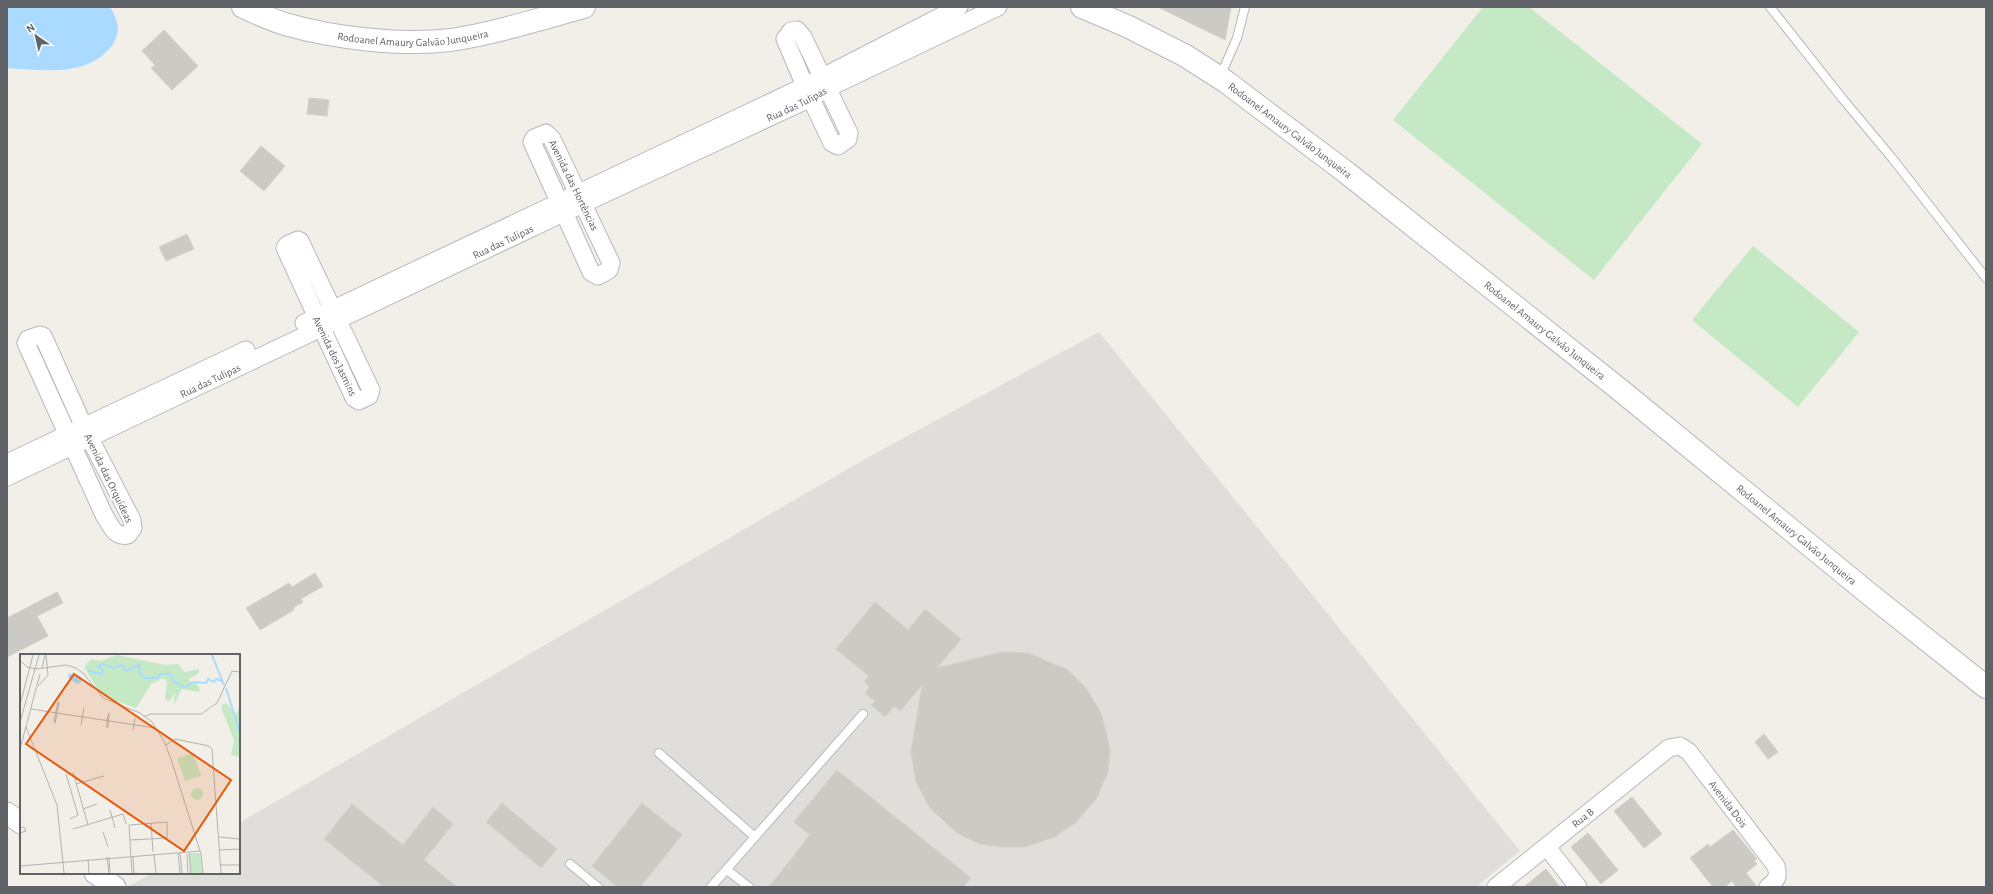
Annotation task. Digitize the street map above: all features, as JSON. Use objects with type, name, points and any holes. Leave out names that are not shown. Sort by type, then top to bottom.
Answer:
[{"type":"main road","name":"Rodoanel Amaury Galvão Junqueira","points":[[243,7],[284,24],[306,29],[354,37],[399,41],[450,40],[501,30],[584,7]]},
{"type":"main road","name":"Rodoanel Amaury Galvão Junqueira","points":[[1082,7],[1129,27],[1184,55],[1220,78],[1347,173],[1569,349],[1868,593],[1986,686]]},
{"type":"street","name":"Rua das Tulipas","points":[[7,463],[70,440],[808,92],[959,7]]},
{"type":"street","name":"Rua das Tulipas","points":[[825,83],[998,7]]},
{"type":"street","points":[[797,30],[800,32],[825,83],[849,133],[849,136],[844,143],[838,146],[832,143],[785,39],[792,31],[797,30]]},
{"type":"street","name":"Avenida das Hortências","points":[[546,133],[550,135],[580,199],[611,263],[609,270],[597,273],[561,208],[532,142],[534,138],[546,133]]},
{"type":"street","name":"Avenida dos Jasmins","points":[[298,240],[300,241],[335,315],[371,390],[370,396],[359,401],[354,398],[286,248],[290,243],[298,240]]},
{"type":"street","name":"Avenida das Orquídeas","points":[[40,335],[42,336],[87,432],[132,520],[133,528],[128,535],[122,536],[116,534],[104,515],[70,440],[29,341],[40,335]]},
{"type":"street","name":"Rua das Tulipas","points":[[7,477],[70,440]]},
{"type":"street","name":"Avenida Dois","points":[[1669,748],[1680,746],[1689,752],[1776,866],[1773,881]]},
{"type":"street","name":"Rua B","points":[[1496,887],[1669,748]]},
{"type":"street","points":[[7,813],[20,821]]},
{"type":"street","points":[[1547,847],[1578,887]]},
{"type":"street","points":[[96,874],[115,887]]},
{"type":"lane","points":[[1220,78],[1237,38],[1245,7]]},
{"type":"lane","points":[[1770,7],[1892,158],[1986,278]]},
{"type":"lane","points":[[711,887],[863,714]]},
{"type":"lane","points":[[659,754],[755,837]]},
{"type":"lane","points":[[570,864],[598,887]]},
{"type":"lane","points":[[727,870],[749,887]]},
{"type":"shaded area","points":[[1099,332],[1520,851],[1476,887],[129,886],[150,874],[240,874],[240,822],[865,459]]},
{"type":"green space","points":[[1483,7],[1529,7],[1702,144],[1594,280],[1393,120]]},
{"type":"green space","points":[[1753,246],[1859,332],[1798,407],[1692,320]]},
{"type":"water","points":[[7,7],[110,7],[117,21],[117,35],[113,44],[103,55],[78,67],[64,70],[7,68]]},
{"type":"building","points":[[1158,7],[1231,7],[1225,40]]},
{"type":"building","points":[[164,30],[198,66],[172,90],[151,68],[155,65],[142,51]]},
{"type":"building","points":[[309,98],[329,100],[327,116],[307,114]]},
{"type":"building","points":[[261,146],[285,166],[264,191],[240,171]]},
{"type":"building","points":[[187,234],[194,249],[166,261],[159,247]]},
{"type":"building","points":[[315,573],[323,586],[301,599],[303,602],[293,608],[294,610],[260,630],[246,608],[289,583],[292,587]]},
{"type":"building","points":[[57,592],[63,603],[37,616],[48,636],[7,657],[7,618]]},
{"type":"building","points":[[875,602],[908,630],[925,609],[961,639],[937,668],[1001,652],[1028,653],[1068,670],[1086,688],[1102,715],[1110,750],[1108,772],[1097,798],[1075,823],[1055,837],[1025,847],[1002,847],[980,844],[957,833],[930,808],[916,782],[911,752],[922,685],[900,711],[894,706],[885,717],[871,705],[875,701],[865,693],[870,687],[864,682],[869,676],[836,649]]},
{"type":"building","points":[[1764,734],[1778,752],[1768,759],[1755,742]]},
{"type":"building","points":[[837,770],[971,878],[963,887],[769,887],[810,835],[794,822]]},
{"type":"building","points":[[1632,797],[1662,834],[1644,848],[1614,811]]},
{"type":"building","points":[[502,803],[557,849],[541,868],[486,822]]},
{"type":"building","points":[[642,803],[682,835],[640,887],[618,887],[592,866]]},
{"type":"building","points":[[352,804],[403,845],[433,807],[453,824],[424,860],[457,887],[384,887],[324,839]]},
{"type":"building","points":[[1733,830],[1757,859],[1754,861],[1757,864],[1746,873],[1757,887],[1737,887],[1732,881],[1725,887],[1713,887],[1690,858],[1708,844],[1710,847]]},
{"type":"building","points":[[1588,833],[1618,870],[1601,884],[1571,847]]},
{"type":"building","points":[[1546,869],[1560,887],[1524,887],[1537,876]]}]
